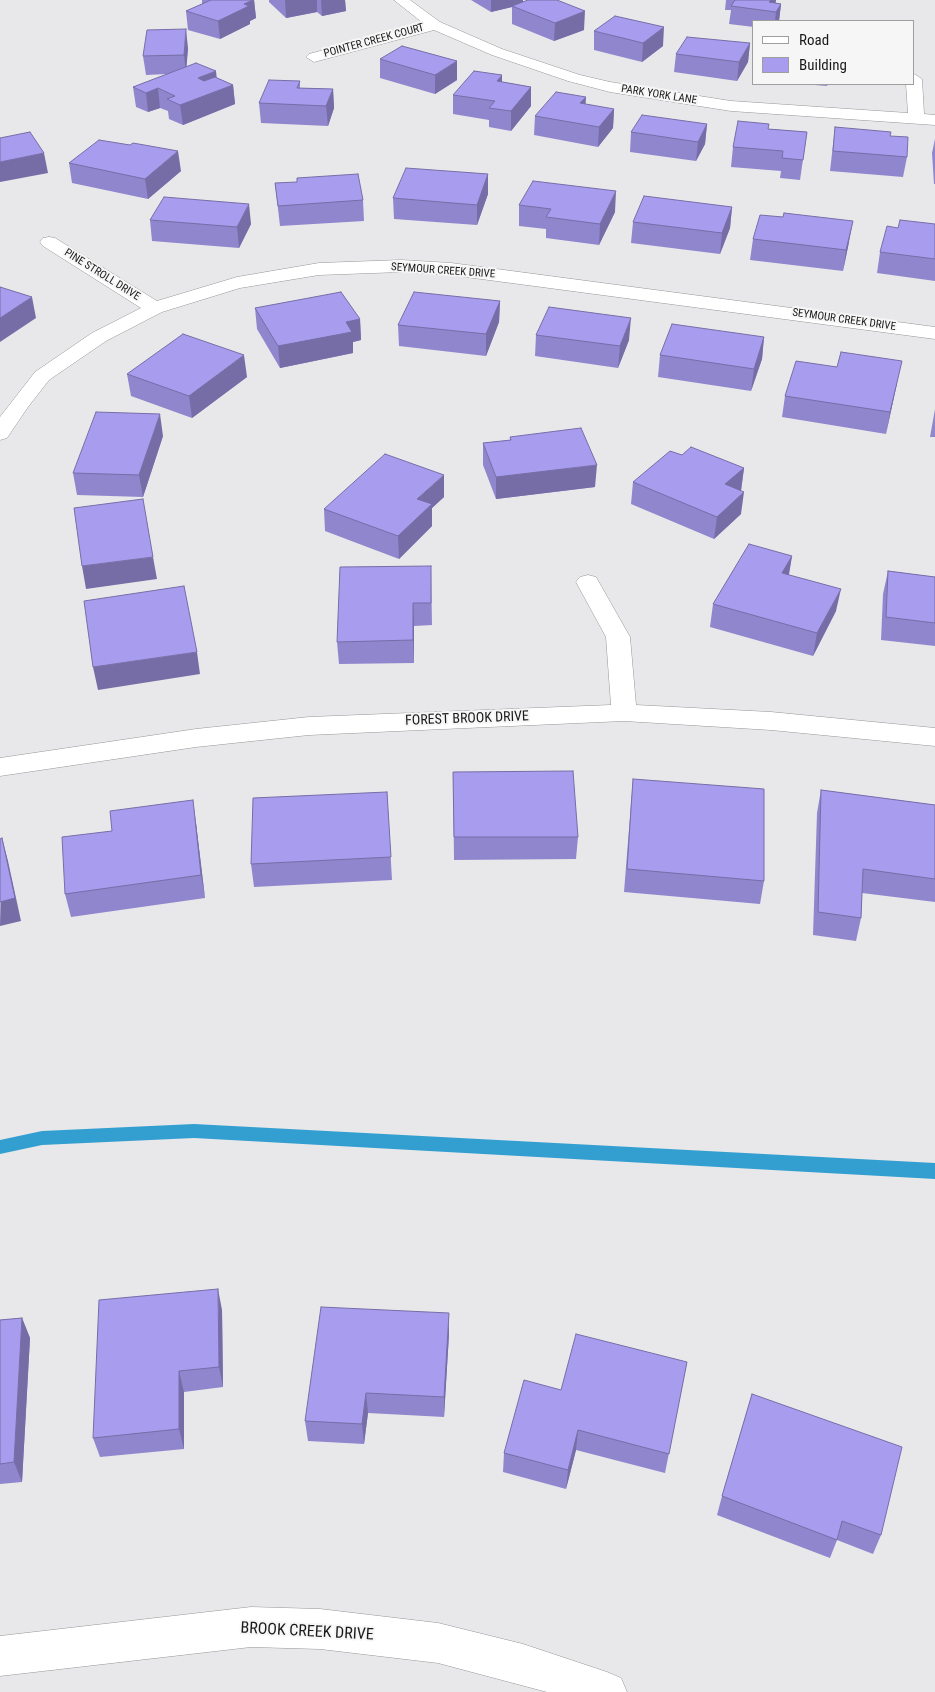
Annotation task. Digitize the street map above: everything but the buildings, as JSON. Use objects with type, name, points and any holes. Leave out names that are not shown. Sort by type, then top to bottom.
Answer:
[{"type":"street","name":"PARK YORK LANE","points":[[401,0],[435,25],[497,52],[537,67],[610,87],[731,106],[935,120]]},
{"type":"street","name":"POINTER CREEK COURT","points":[[314,57],[435,25]]},
{"type":"street","points":[[914,85],[916,119]]},
{"type":"street","name":"PINE STROLL DRIVE","points":[[49,242],[155,308]]},
{"type":"street","name":"SEYMOUR CREEK DRIVE","points":[[0,434],[19,404],[42,376],[99,337],[155,308],[237,283],[318,269],[401,266],[451,269],[531,278],[935,333]]},
{"type":"street","points":[[588,582],[618,637],[624,713]]},
{"type":"street","name":"FOREST BROOK DRIVE","points":[[1,761],[309,726],[624,713],[771,721],[935,737]]},
{"type":"street","name":"BROOK CREEK DRIVE","points":[[0,1656],[184,1633],[251,1627],[320,1629],[438,1643],[523,1664],[607,1692]]},
{"type":"waterway","points":[[0,1147],[42,1138],[194,1131],[935,1171]]}]
